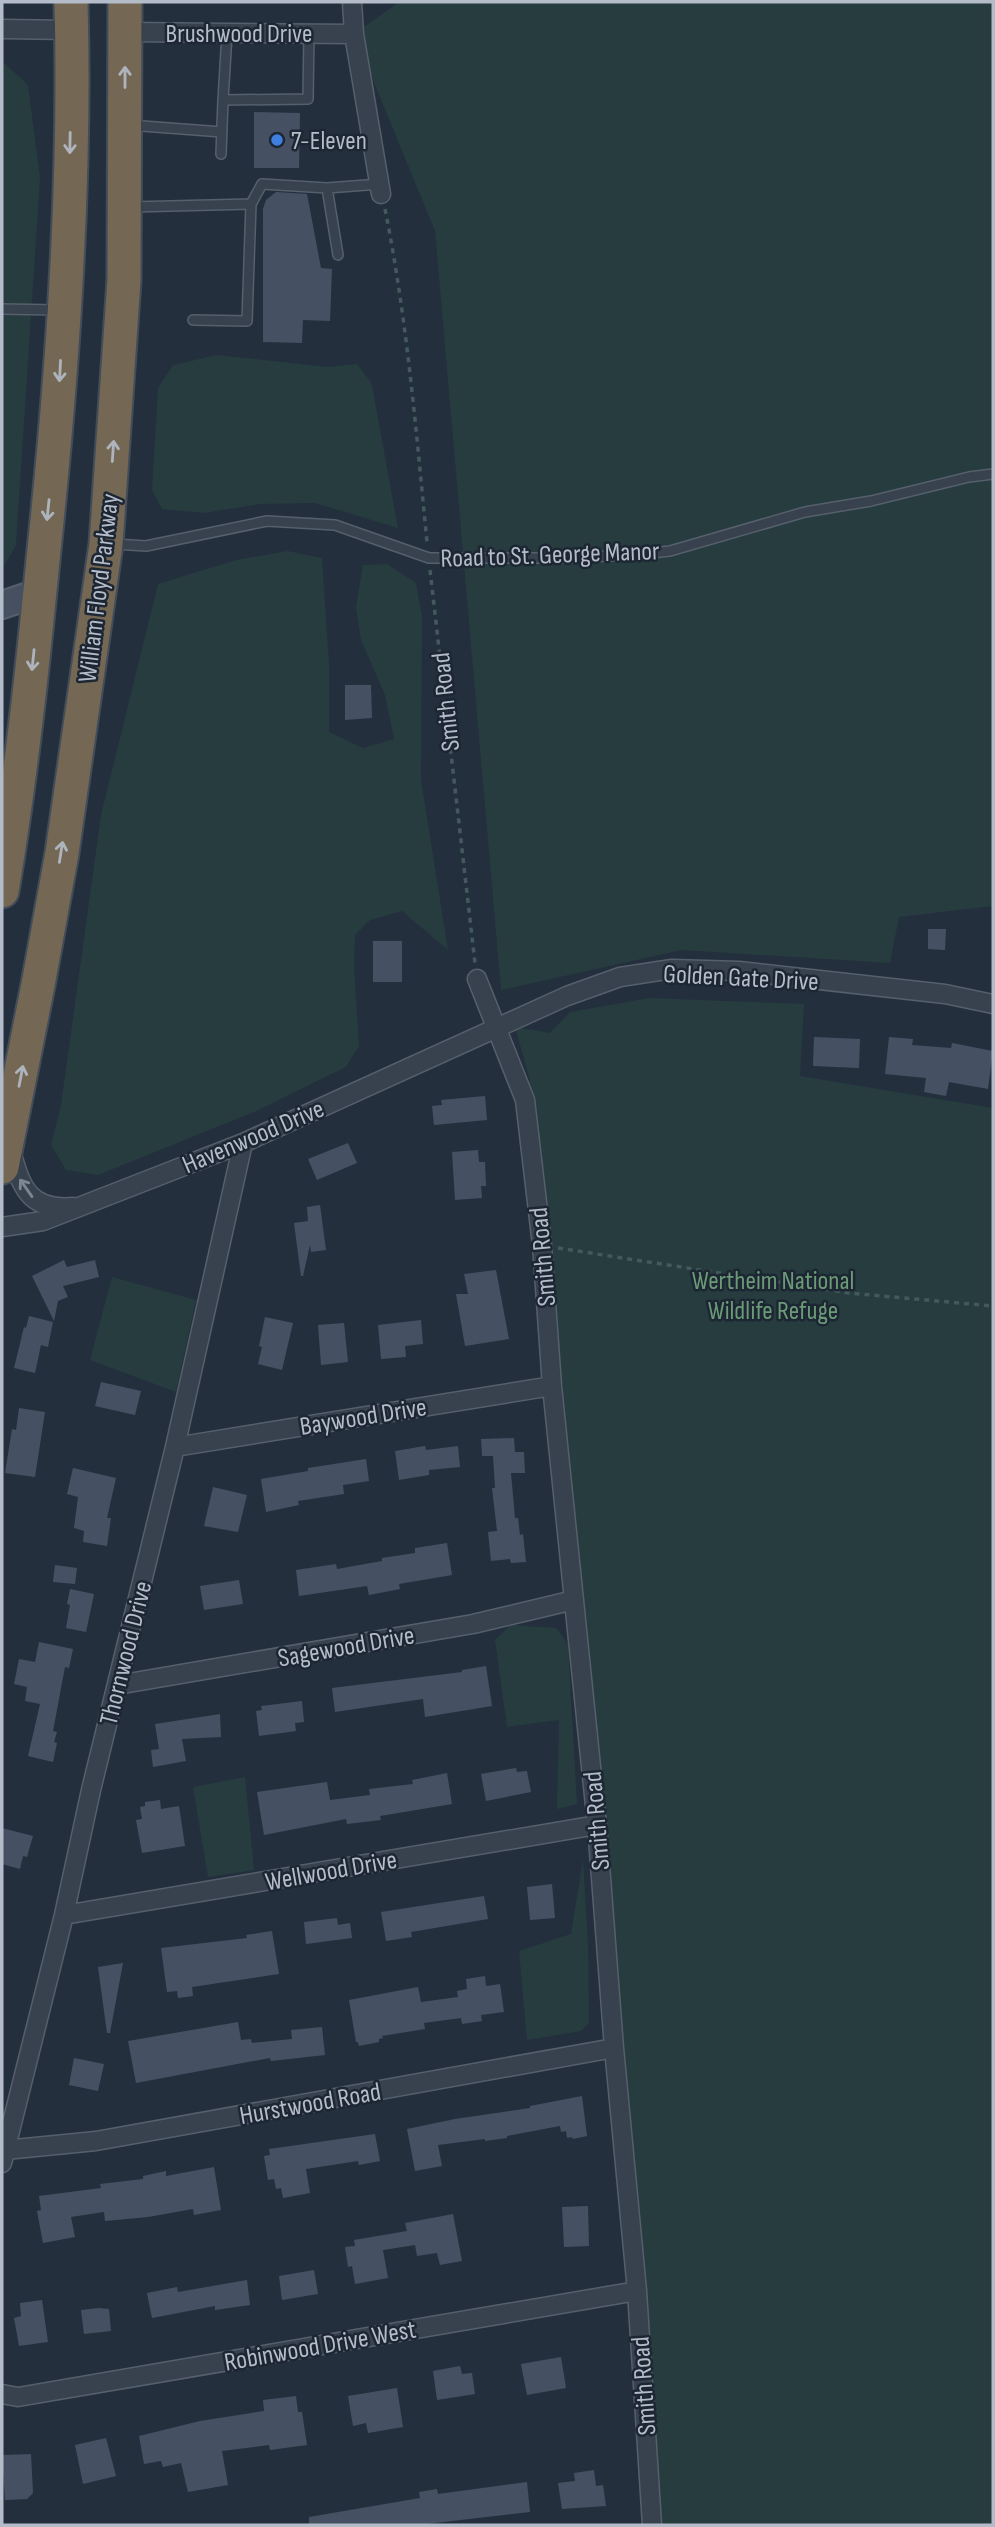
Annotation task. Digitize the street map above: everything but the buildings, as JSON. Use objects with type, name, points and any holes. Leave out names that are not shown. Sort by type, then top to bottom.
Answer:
[{"type":"highway","points":[[2,891],[24,734],[55,440],[70,165],[72,16]]},
{"type":"highway","name":"William Floyd Parkway","points":[[2,1167],[62,853],[106,544],[124,280],[125,17]]},
{"type":"street","points":[[352,2],[354,34],[381,189]]},
{"type":"street","points":[[2,29],[72,16]]},
{"type":"street","name":"Brushwood Drive","points":[[125,17],[227,33],[354,34]]},
{"type":"street","points":[[2,605],[40,592]]},
{"type":"street","name":"Golden Gate Drive","points":[[498,1027],[567,996],[620,977],[672,969],[752,973],[945,994],[993,1004]]},
{"type":"street","name":"Smith Road","points":[[477,979],[525,1100],[542,1245],[552,1386],[597,1825],[614,2048],[638,2291],[652,2525]]},
{"type":"street","name":"Havenwood Drive","points":[[2,1227],[43,1221],[243,1143],[498,1027]]},
{"type":"street","points":[[9,1131],[10,1147],[24,1190],[43,1204],[57,1207],[79,1206]]},
{"type":"street","name":"Thornwood Drive","points":[[4,2156],[175,1447],[243,1143]]},
{"type":"street","name":"Baywood Drive","points":[[175,1447],[552,1386]]},
{"type":"street","name":"Sagewood Drive","points":[[117,1685],[473,1624],[574,1600]]},
{"type":"street","name":"Wellwood Drive","points":[[64,1915],[597,1825]]},
{"type":"street","name":"Hurstwood Road","points":[[4,2156],[614,2048]]},
{"type":"street","name":"Robinwood Drive West","points":[[2,2394],[18,2397],[638,2291]]},
{"type":"lane","points":[[221,154],[227,33]]},
{"type":"lane","points":[[223,100],[308,99],[309,34]]},
{"type":"lane","points":[[125,125],[222,132]]},
{"type":"lane","points":[[193,320],[247,321],[251,204],[262,184],[381,189]]},
{"type":"lane","points":[[327,188],[338,255]]},
{"type":"lane","points":[[125,207],[251,204]]},
{"type":"lane","points":[[2,309],[63,310]]},
{"type":"lane","name":"Road to St. George Manor","points":[[106,544],[146,546],[267,521],[335,525],[429,558],[575,558],[670,551],[805,512],[871,501],[969,477],[993,474]]},
{"type":"path","name":"Smith Road","points":[[381,189],[396,263],[408,352],[477,979]]},
{"type":"path","points":[[542,1245],[849,1293],[993,1306]]},
{"type":"green space","points":[[399,2],[993,2],[993,906],[899,917],[890,963],[682,950],[501,990],[435,231],[354,34]]},
{"type":"green space","points":[[2,61],[28,85],[40,178],[16,545],[2,567]]},
{"type":"green space","points":[[217,355],[327,367],[357,364],[372,384],[398,528],[315,503],[260,504],[204,513],[162,509],[152,490],[158,388],[173,365]]},
{"type":"green space","points":[[288,551],[322,558],[329,664],[329,732],[363,748],[394,739],[385,695],[361,640],[356,607],[363,565],[387,564],[416,583],[422,617],[421,780],[448,950],[402,911],[370,920],[355,935],[359,1046],[346,1067],[254,1112],[98,1175],[66,1170],[51,1145],[61,1105],[101,815],[158,584],[236,560]]},
{"type":"green space","name":"Wertheim National Wildlife Refuge","points":[[649,998],[804,1004],[800,1076],[993,1108],[993,2525],[659,2525],[573,1517],[529,1077],[515,1027],[550,1033],[570,1012]]},
{"type":"green space","points":[[112,1277],[196,1300],[176,1392],[90,1360]]},
{"type":"green space","points":[[511,1625],[556,1628],[568,1644],[577,1804],[557,1809],[559,1720],[507,1727],[495,1640]]},
{"type":"green space","points":[[245,1777],[254,1870],[208,1877],[193,1787]]},
{"type":"green space","points":[[583,1859],[589,2023],[581,2031],[527,2040],[519,1951],[571,1934]]},
{"type":"place","name":"7-Eleven","points":[[277,140]]}]
